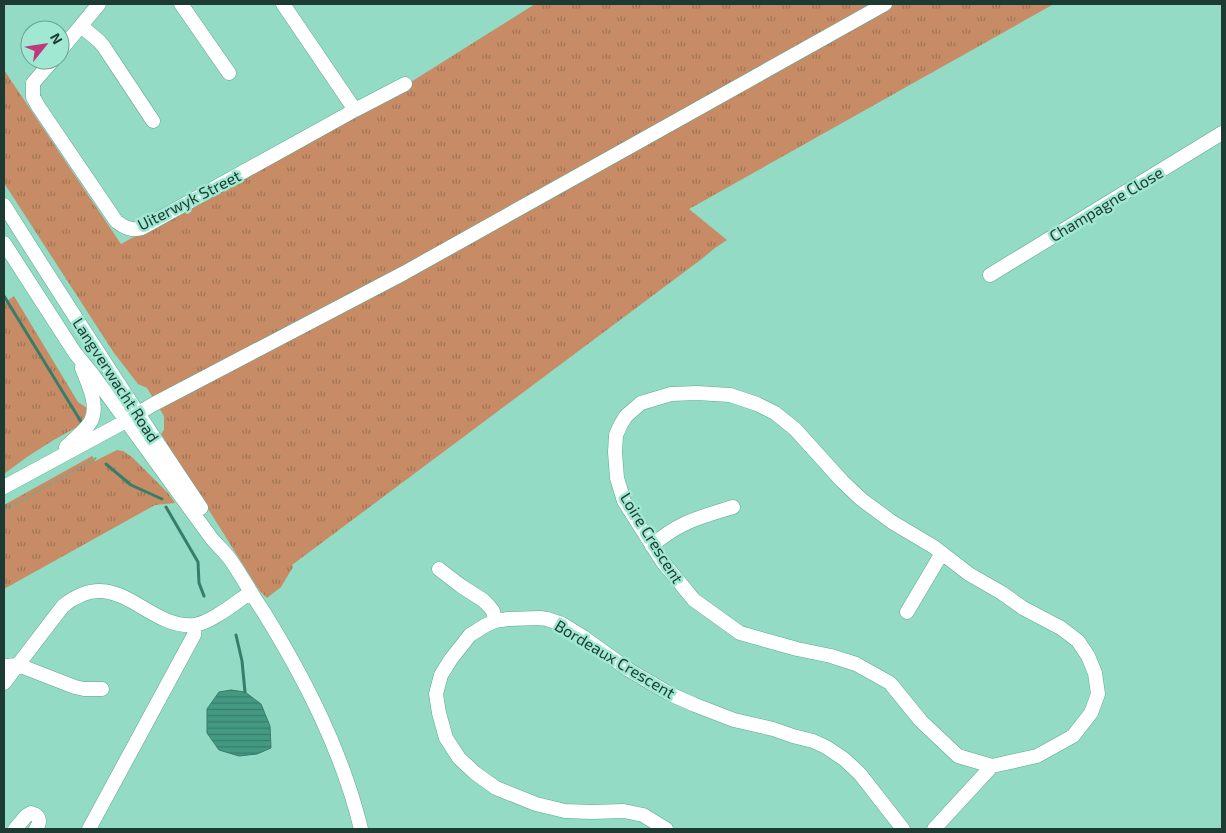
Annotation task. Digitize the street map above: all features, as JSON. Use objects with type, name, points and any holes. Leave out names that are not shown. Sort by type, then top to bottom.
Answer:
[{"type":"street","points":[[70,39],[99,4]]},
{"type":"street","points":[[181,4],[229,73]]},
{"type":"street","points":[[283,4],[355,110]]},
{"type":"street","points":[[4,487],[152,404],[404,273],[885,4]]},
{"type":"street","points":[[81,26],[104,47],[153,121]]},
{"type":"street","name":"Uiterwyk Street","points":[[44,70],[33,83],[36,102],[116,222],[129,229],[136,230],[405,84]]},
{"type":"street","name":"Champagne Close","points":[[990,275],[1222,134]]},
{"type":"street","name":"Langverwacht Road","points":[[4,205],[81,328],[218,534],[227,555],[286,649],[318,708],[332,740],[361,829]]},
{"type":"street","name":"Langverwacht Road","points":[[4,243],[75,353],[126,420],[212,540],[227,555]]},
{"type":"street","points":[[53,460],[90,423],[93,414],[92,398],[75,353]]},
{"type":"street","name":"Loire Crescent","points":[[671,394],[730,395],[775,413],[796,429],[823,462],[861,499],[892,522],[942,553],[969,574],[1002,593],[1023,608],[1061,628],[1078,641],[1088,656],[1095,673],[1098,694],[1091,713],[1073,736],[1037,756],[992,766],[958,756],[921,721],[890,683],[856,664],[740,634],[694,600],[667,568],[652,546],[624,501],[617,478],[616,434],[621,424],[626,416],[641,403],[671,394]]},
{"type":"street","points":[[652,546],[664,535],[690,521],[733,507]]},
{"type":"street","points":[[907,612],[942,553]]},
{"type":"street","points":[[439,569],[460,586],[484,600],[493,611],[495,621]]},
{"type":"street","points":[[4,683],[11,666],[63,606],[83,593],[99,591],[115,593],[170,621],[182,624],[200,624],[251,592]]},
{"type":"street","name":"Bordeaux Crescent","points":[[666,829],[643,815],[624,811],[565,812],[536,804],[496,788],[475,773],[459,758],[446,738],[436,694],[441,675],[470,635],[495,621],[517,618],[547,619],[562,624],[630,670],[670,694],[695,706],[734,720],[813,741],[826,747],[844,759],[860,774],[875,796],[903,829]]},
{"type":"street","points":[[89,829],[194,636],[195,624]]},
{"type":"street","points":[[11,666],[84,689],[102,689]]},
{"type":"street","points":[[934,829],[992,766]]},
{"type":"street","points":[[15,829],[31,813],[40,820],[36,829]]},
{"type":"path","points":[[4,511],[95,459],[98,455]]},
{"type":"green space","points":[[535,4],[1054,4],[689,209],[727,240],[292,565],[293,567],[281,587],[267,598],[259,590],[161,434],[164,430],[164,416],[147,388],[138,384],[114,353],[4,183],[4,70],[121,244],[406,85]]},
{"type":"green space","points":[[14,296],[78,402],[87,408],[84,419],[77,427],[27,457],[4,474],[4,303]]},
{"type":"green space","points":[[117,450],[123,451],[132,457],[168,493],[175,503],[155,505],[4,589],[4,505],[92,456],[95,461]]},
{"type":"shaded area","points":[[231,690],[245,692],[261,704],[270,726],[271,748],[257,754],[239,756],[219,750],[207,733],[207,709],[219,692]]},
{"type":"waterway","points":[[4,296],[83,425]]},
{"type":"waterway","points":[[106,464],[131,485],[162,499]]},
{"type":"waterway","points":[[166,507],[198,562],[199,583],[204,596]]},
{"type":"waterway","points":[[236,635],[242,661],[245,692]]}]
